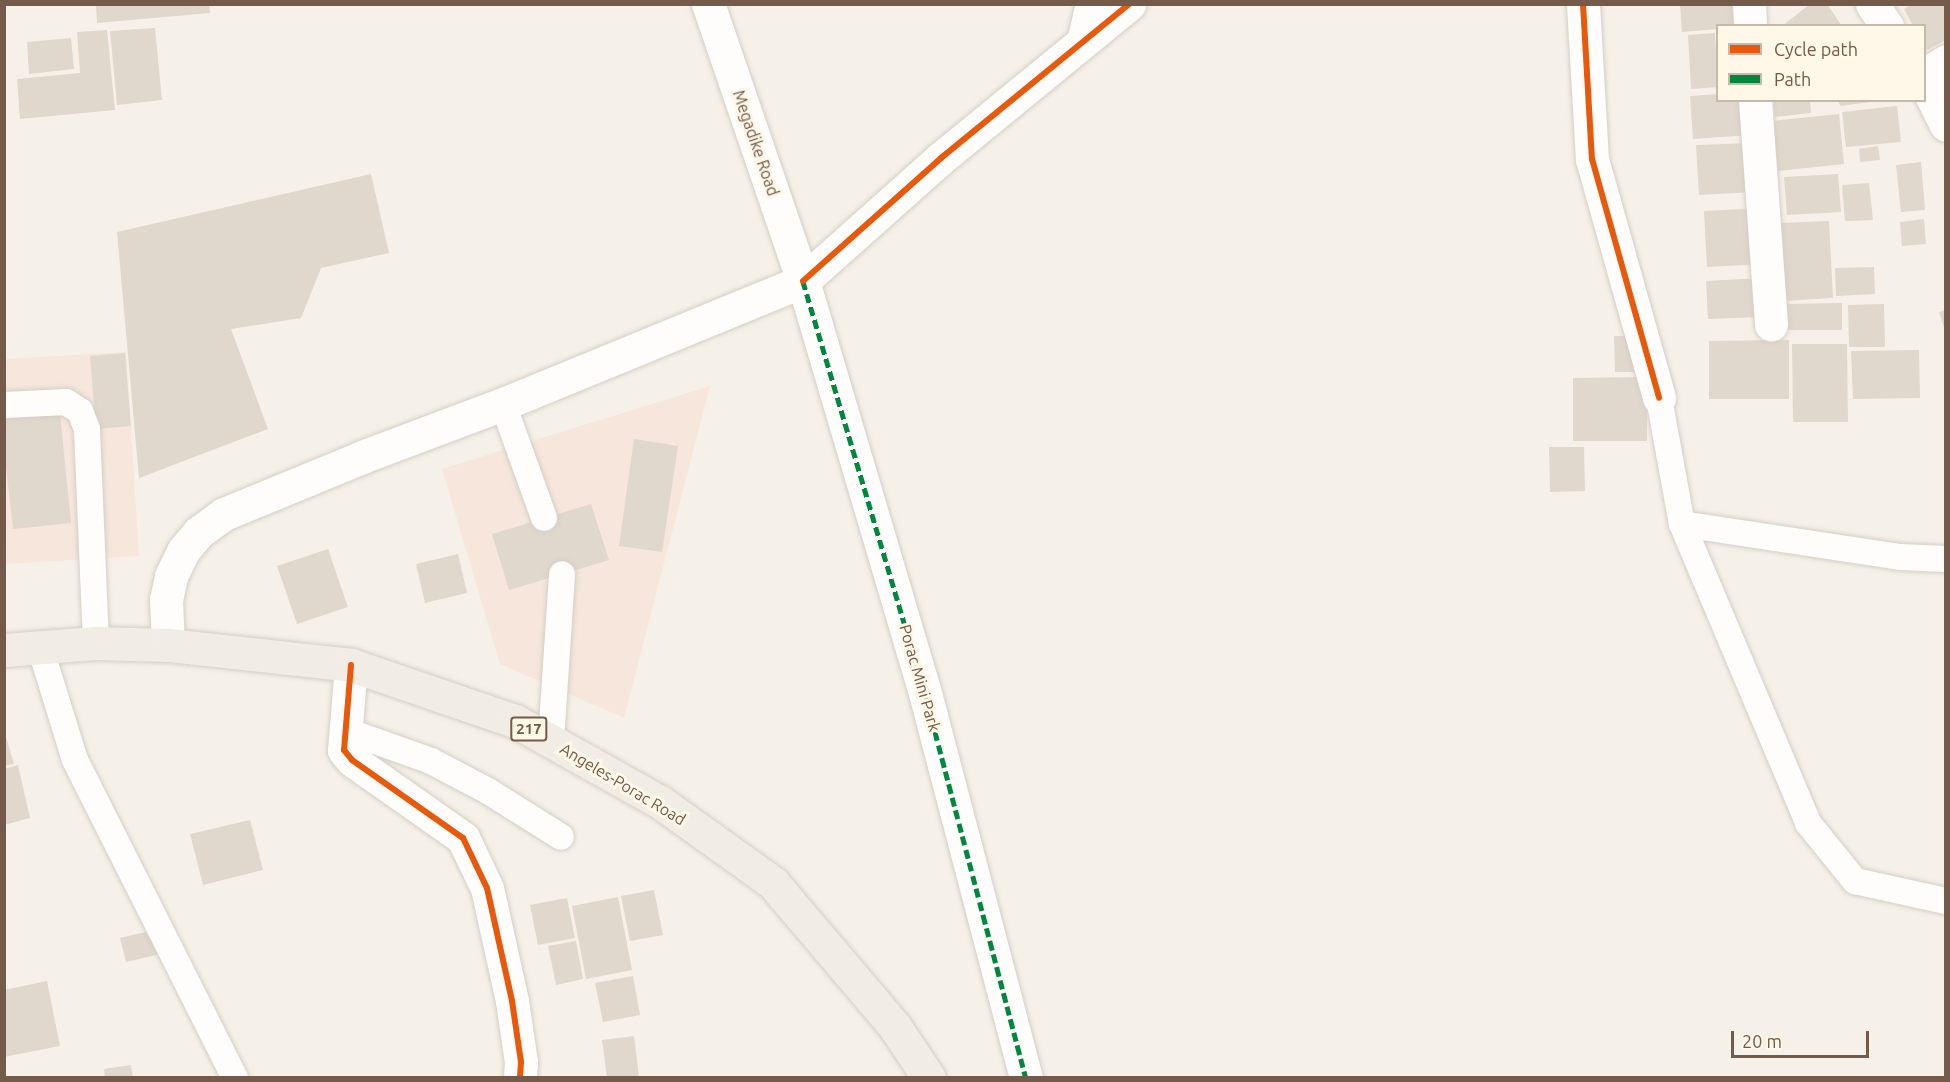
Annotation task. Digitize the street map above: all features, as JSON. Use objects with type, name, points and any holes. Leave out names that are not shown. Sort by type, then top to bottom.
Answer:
[{"type":"main road","name":"Angeles-Porac Road","points":[[4,650],[96,643],[168,645],[351,665],[515,721],[660,802],[773,883],[896,1027],[929,1077]]},
{"type":"street","name":"Megadike Road","points":[[708,4],[803,281]]},
{"type":"street","points":[[168,645],[166,600],[171,576],[183,551],[199,532],[224,514],[362,457],[503,404],[803,281],[941,158],[1129,4]]},
{"type":"street","points":[[1583,4],[1592,159],[1659,398]]},
{"type":"street","points":[[1749,4],[1750,24]]},
{"type":"street","points":[[1872,4],[1886,24]]},
{"type":"street","points":[[1926,74],[1946,61]]},
{"type":"street","points":[[1926,85],[1946,124]]},
{"type":"street","points":[[1755,102],[1771,324]]},
{"type":"street","name":"Porac Mini Park","points":[[803,281],[925,693],[1026,1077]]},
{"type":"street","points":[[351,665],[344,750],[352,760],[463,838],[487,888],[512,1001],[521,1062],[520,1077]]},
{"type":"lane","points":[[1080,42],[1089,4]]},
{"type":"lane","points":[[1659,398],[1682,524],[1808,823],[1855,881],[1946,901]]},
{"type":"lane","points":[[4,405],[66,402],[80,411],[87,429],[96,643]]},
{"type":"lane","points":[[503,404],[544,518]]},
{"type":"lane","points":[[1682,524],[1899,557],[1946,559]]},
{"type":"lane","points":[[551,741],[562,574]]},
{"type":"lane","points":[[40,647],[75,760],[235,1077]]},
{"type":"lane","points":[[344,730],[431,761],[488,791],[561,837]]},
{"type":"shaded area","points":[[126,352],[139,556],[5,564],[5,359]]},
{"type":"shaded area","points":[[710,386],[624,718],[500,664],[442,469]]},
{"type":"building","points":[[96,4],[209,4],[210,13],[97,23]]},
{"type":"building","points":[[1680,4],[1741,4],[1743,24],[1716,24],[1716,29],[1682,32]]},
{"type":"building","points":[[1810,4],[1827,4],[1841,24],[1785,24]]},
{"type":"building","points":[[1913,4],[1946,4],[1946,40],[1927,50],[1926,24],[1912,24],[1904,9]]},
{"type":"building","points":[[155,28],[162,100],[117,105],[110,31]]},
{"type":"building","points":[[107,30],[115,110],[20,119],[17,79],[80,73],[77,32]]},
{"type":"building","points":[[1715,33],[1716,87],[1691,89],[1688,35]]},
{"type":"building","points":[[71,38],[74,69],[29,74],[27,42]]},
{"type":"building","points":[[1716,94],[1716,102],[1747,102],[1750,135],[1693,139],[1690,96]]},
{"type":"building","points":[[1773,102],[1810,102],[1811,113],[1775,117]]},
{"type":"building","points":[[1838,102],[1870,102],[1841,106]]},
{"type":"building","points":[[1897,106],[1901,142],[1846,147],[1842,112]]},
{"type":"building","points":[[1839,114],[1844,164],[1778,171],[1772,121]]},
{"type":"building","points":[[1752,143],[1755,192],[1699,195],[1696,145]]},
{"type":"building","points":[[1878,146],[1880,160],[1860,162],[1859,149]]},
{"type":"building","points":[[1921,162],[1925,210],[1901,212],[1896,165]]},
{"type":"building","points":[[371,174],[389,253],[321,268],[301,318],[231,329],[268,429],[139,478],[117,232]]},
{"type":"building","points":[[1838,174],[1841,212],[1787,215],[1784,177]]},
{"type":"building","points":[[1869,183],[1873,220],[1845,221],[1842,185]]},
{"type":"building","points":[[1760,208],[1764,264],[1707,267],[1704,211]]},
{"type":"building","points":[[1924,219],[1926,244],[1902,246],[1900,222]]},
{"type":"building","points":[[1829,221],[1833,298],[1784,301],[1781,223]]},
{"type":"building","points":[[1874,267],[1875,294],[1836,296],[1835,268]]},
{"type":"building","points":[[1761,278],[1762,317],[1708,319],[1706,281]]},
{"type":"building","points":[[1842,303],[1842,330],[1784,330],[1783,304]]},
{"type":"building","points":[[1884,304],[1885,347],[1849,347],[1848,305]]},
{"type":"building","points":[[1946,310],[1946,331],[1945,331],[1939,312]]},
{"type":"building","points":[[1614,336],[1635,336],[1635,372],[1615,372]]},
{"type":"building","points":[[1789,340],[1789,399],[1709,399],[1709,341]]},
{"type":"building","points":[[1792,344],[1847,344],[1848,422],[1793,422]]},
{"type":"building","points":[[1919,350],[1920,398],[1853,399],[1851,351]]},
{"type":"building","points":[[125,353],[131,426],[96,429],[90,356]]},
{"type":"building","points":[[1647,377],[1647,441],[1573,441],[1573,378]]},
{"type":"building","points":[[60,414],[71,523],[13,529],[4,448],[4,419]]},
{"type":"building","points":[[634,439],[678,446],[662,552],[619,546]]},
{"type":"building","points":[[1549,447],[1584,447],[1585,491],[1550,492]]},
{"type":"building","points":[[591,504],[609,560],[509,590],[492,534]]},
{"type":"building","points":[[328,549],[348,607],[297,624],[277,566]]},
{"type":"building","points":[[458,554],[467,593],[425,603],[416,564]]},
{"type":"building","points":[[4,730],[14,764],[4,766]]},
{"type":"building","points":[[18,765],[30,818],[4,825],[4,769]]},
{"type":"building","points":[[250,820],[263,870],[203,885],[190,834]]},
{"type":"building","points":[[654,890],[663,935],[630,941],[621,896]]},
{"type":"building","points":[[618,897],[632,970],[586,979],[572,906]]},
{"type":"building","points":[[567,898],[575,938],[538,945],[530,905]]},
{"type":"building","points":[[154,930],[160,954],[126,962],[120,938]]},
{"type":"building","points":[[576,941],[583,979],[556,985],[548,946]]},
{"type":"building","points":[[633,976],[640,1015],[603,1022],[595,983]]},
{"type":"building","points":[[47,981],[60,1046],[4,1057],[4,990]]},
{"type":"building","points":[[634,1036],[639,1078],[607,1078],[602,1040]]},
{"type":"building","points":[[131,1065],[133,1078],[105,1078],[104,1069]]},
{"type":"marked path","points":[[803,281],[925,693],[1026,1078]]},
{"type":"cycle path","points":[[803,281],[941,158],[1129,4]]},
{"type":"cycle path","points":[[1583,4],[1592,159],[1659,398]]},
{"type":"cycle path","points":[[351,665],[344,750],[352,760],[463,838],[487,888],[512,1001],[521,1062],[520,1078]]}]
